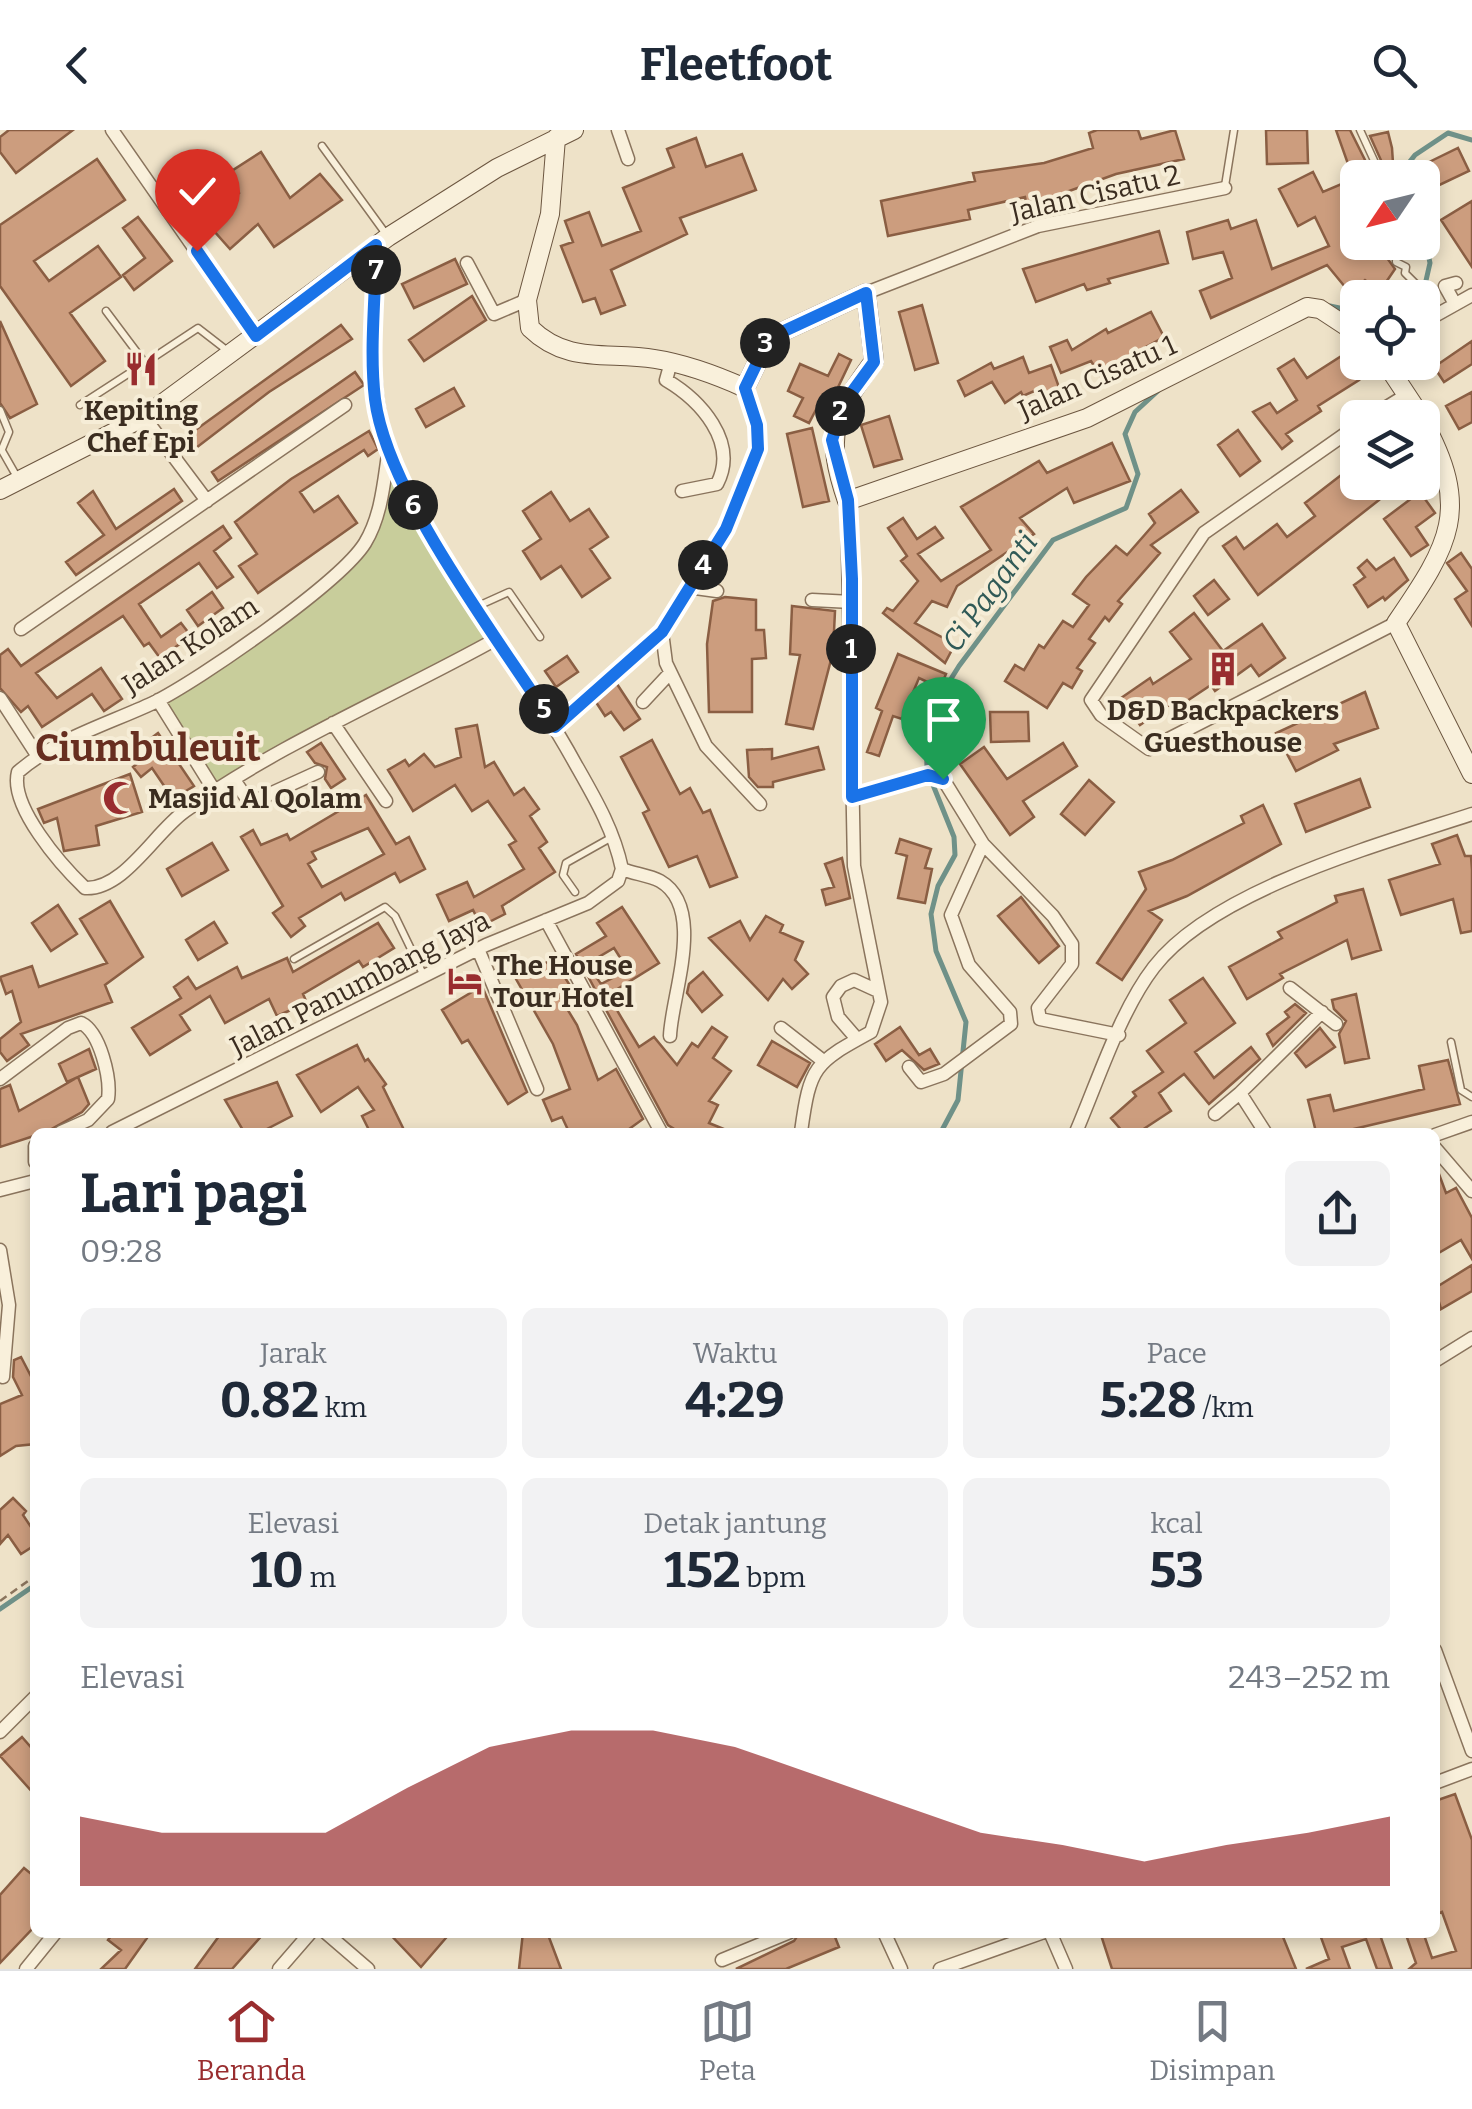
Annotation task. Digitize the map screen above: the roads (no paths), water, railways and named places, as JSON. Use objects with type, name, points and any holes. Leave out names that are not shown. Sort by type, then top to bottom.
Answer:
[{"type":"street","points":[[112,130],[256,336]]},
{"type":"street","points":[[0,490],[144,416],[382,241],[553,134],[574,130]]},
{"type":"street","points":[[618,130],[628,158]]},
{"type":"street","points":[[553,134],[550,214],[527,300],[530,328],[564,352],[671,362],[745,388]]},
{"type":"street","name":"Jalan Cisatu 2","points":[[866,293],[1038,226],[1226,188]]},
{"type":"street","points":[[382,241],[375,398],[389,448],[412,503],[555,727],[615,835],[622,870],[658,879],[681,912],[683,962],[670,1036]]},
{"type":"street","points":[[467,263],[494,314],[527,300]]},
{"type":"street","points":[[1455,304],[1445,286],[1456,283]]},
{"type":"street","points":[[760,804],[706,746],[670,672],[662,632],[732,516],[758,449],[757,425],[745,388],[769,338],[866,293],[874,362],[844,403],[832,440],[848,500],[854,866],[881,1002],[877,1024],[822,1060],[808,1087],[803,1128]]},
{"type":"street","points":[[1440,313],[1472,295]]},
{"type":"street","name":"Jalan Cisatu 1","points":[[848,500],[1086,418],[1314,308],[1340,324]]},
{"type":"street","points":[[671,362],[666,380],[706,412],[722,445],[724,472],[717,484],[682,490]]},
{"type":"street","points":[[1398,380],[1412,400]]},
{"type":"street","points":[[1398,400],[1408,394]]},
{"type":"street","points":[[21,629],[345,405]]},
{"type":"street","points":[[144,416],[207,501]]},
{"type":"street","points":[[1340,438],[1204,532],[1090,700],[1101,714],[1148,749],[1396,623],[1436,561],[1450,524],[1452,482],[1440,451]]},
{"type":"street","name":"Jalan Kolam","points":[[37,756],[158,700],[235,650],[341,570],[364,543],[380,509],[389,448]]},
{"type":"street","points":[[688,587],[717,591]]},
{"type":"street","points":[[812,600],[852,602]]},
{"type":"street","points":[[1396,623],[1472,774]]},
{"type":"street","points":[[0,698],[37,756],[18,772],[16,795],[63,867],[85,888],[98,889],[114,879],[174,819],[214,790],[332,722],[498,638]]},
{"type":"street","points":[[643,702],[670,672]]},
{"type":"street","points":[[158,700],[214,790]]},
{"type":"street","points":[[332,722],[386,801]]},
{"type":"street","points":[[234,780],[248,802],[254,802],[318,772]]},
{"type":"street","points":[[852,797],[932,775],[951,787],[983,844],[1053,916],[1076,954],[1038,1008],[1040,1018],[1119,1036]]},
{"type":"street","points":[[1078,1128],[1152,970],[1187,934],[1309,868],[1472,814]]},
{"type":"street","points":[[909,1067],[921,1082],[952,1069],[1010,1027],[1012,1020],[969,966],[952,915],[983,844]]},
{"type":"street","name":"Jalan Panumbang Jaya","points":[[120,1128],[426,979],[478,949],[588,903],[618,881],[622,870]]},
{"type":"street","points":[[546,920],[659,1128]]},
{"type":"street","points":[[478,949],[537,1089]]},
{"type":"street","points":[[858,1039],[838,1017],[833,997],[840,986],[854,980],[878,991]]},
{"type":"street","points":[[1290,988],[1336,1024]]},
{"type":"street","points":[[1215,1114],[1322,1012]]},
{"type":"street","points":[[0,1079],[68,1028],[80,1022],[88,1026],[96,1039],[108,1099],[88,1120],[69,1128]]},
{"type":"street","points":[[781,1028],[822,1060]]},
{"type":"street","points":[[1240,1092],[1262,1128]]},
{"type":"street","points":[[1440,1133],[1472,1122]]},
{"type":"street","points":[[1440,1154],[1472,1191]]},
{"type":"street","points":[[0,1190],[30,1181]]},
{"type":"street","points":[[0,1250],[9,1305],[3,1377]]},
{"type":"street","points":[[1440,1358],[1472,1338]]},
{"type":"street","points":[[1440,1664],[1472,1751]]},
{"type":"street","points":[[0,1732],[30,1702]]},
{"type":"street","points":[[1440,1781],[1472,1769]]},
{"type":"street","points":[[26,1969],[51,1938]]},
{"type":"street","points":[[279,1969],[305,1938]]},
{"type":"street","points":[[332,1938],[368,1969]]},
{"type":"street","points":[[722,1960],[775,1938]]},
{"type":"street","points":[[887,1938],[901,1969]]},
{"type":"street","points":[[940,1969],[1030,1938]]},
{"type":"street","points":[[1050,1938],[1066,1969]]},
{"type":"lane","name":"Jalan Cisatu 2","points":[[1226,188],[1234,130]]},
{"type":"lane","points":[[1360,130],[1374,160]]},
{"type":"lane","points":[[322,146],[382,241]]},
{"type":"lane","points":[[1396,260],[1414,280]]},
{"type":"lane","points":[[106,311],[144,362]]},
{"type":"lane","points":[[80,405],[198,328],[232,354]]},
{"type":"lane","points":[[0,410],[9,432],[1,449],[19,481]]},
{"type":"lane","points":[[478,606],[508,592],[540,637]]},
{"type":"lane","points":[[575,892],[562,874],[566,863],[615,835]]},
{"type":"lane","points":[[294,959],[385,907],[395,916],[426,979]]},
{"type":"lane","points":[[1451,1042],[1461,1090],[1472,1098]]},
{"type":"waterway","name":"Ci Paganti","points":[[1411,160],[1448,133],[1472,140]]},
{"type":"waterway","name":"Ci Paganti","points":[[1426,280],[1429,260]]},
{"type":"waterway","name":"Ci Paganti","points":[[1330,306],[1340,308]]},
{"type":"waterway","name":"Ci Paganti","points":[[943,1128],[958,1100],[966,1022],[936,951],[931,914],[938,886],[955,855],[954,837],[927,770],[926,719],[959,666],[1053,540],[1126,508],[1138,474],[1125,434],[1135,412],[1160,389]]},
{"type":"waterway","name":"Ci Paganti","points":[[0,1609],[30,1588]]},
{"type":"place","name":"Kepiting Chef Epi","points":[[141,369]]},
{"type":"place","name":"D&D Backpackers Guesthouse","points":[[1223,669]]},
{"type":"place","name":"Masjid Al Qolam","points":[[120,798]]},
{"type":"place","name":"The House Tour Hotel","points":[[465,981]]},
{"type":"district","name":"Ciumbuleuit","points":[[148,748]]}]
